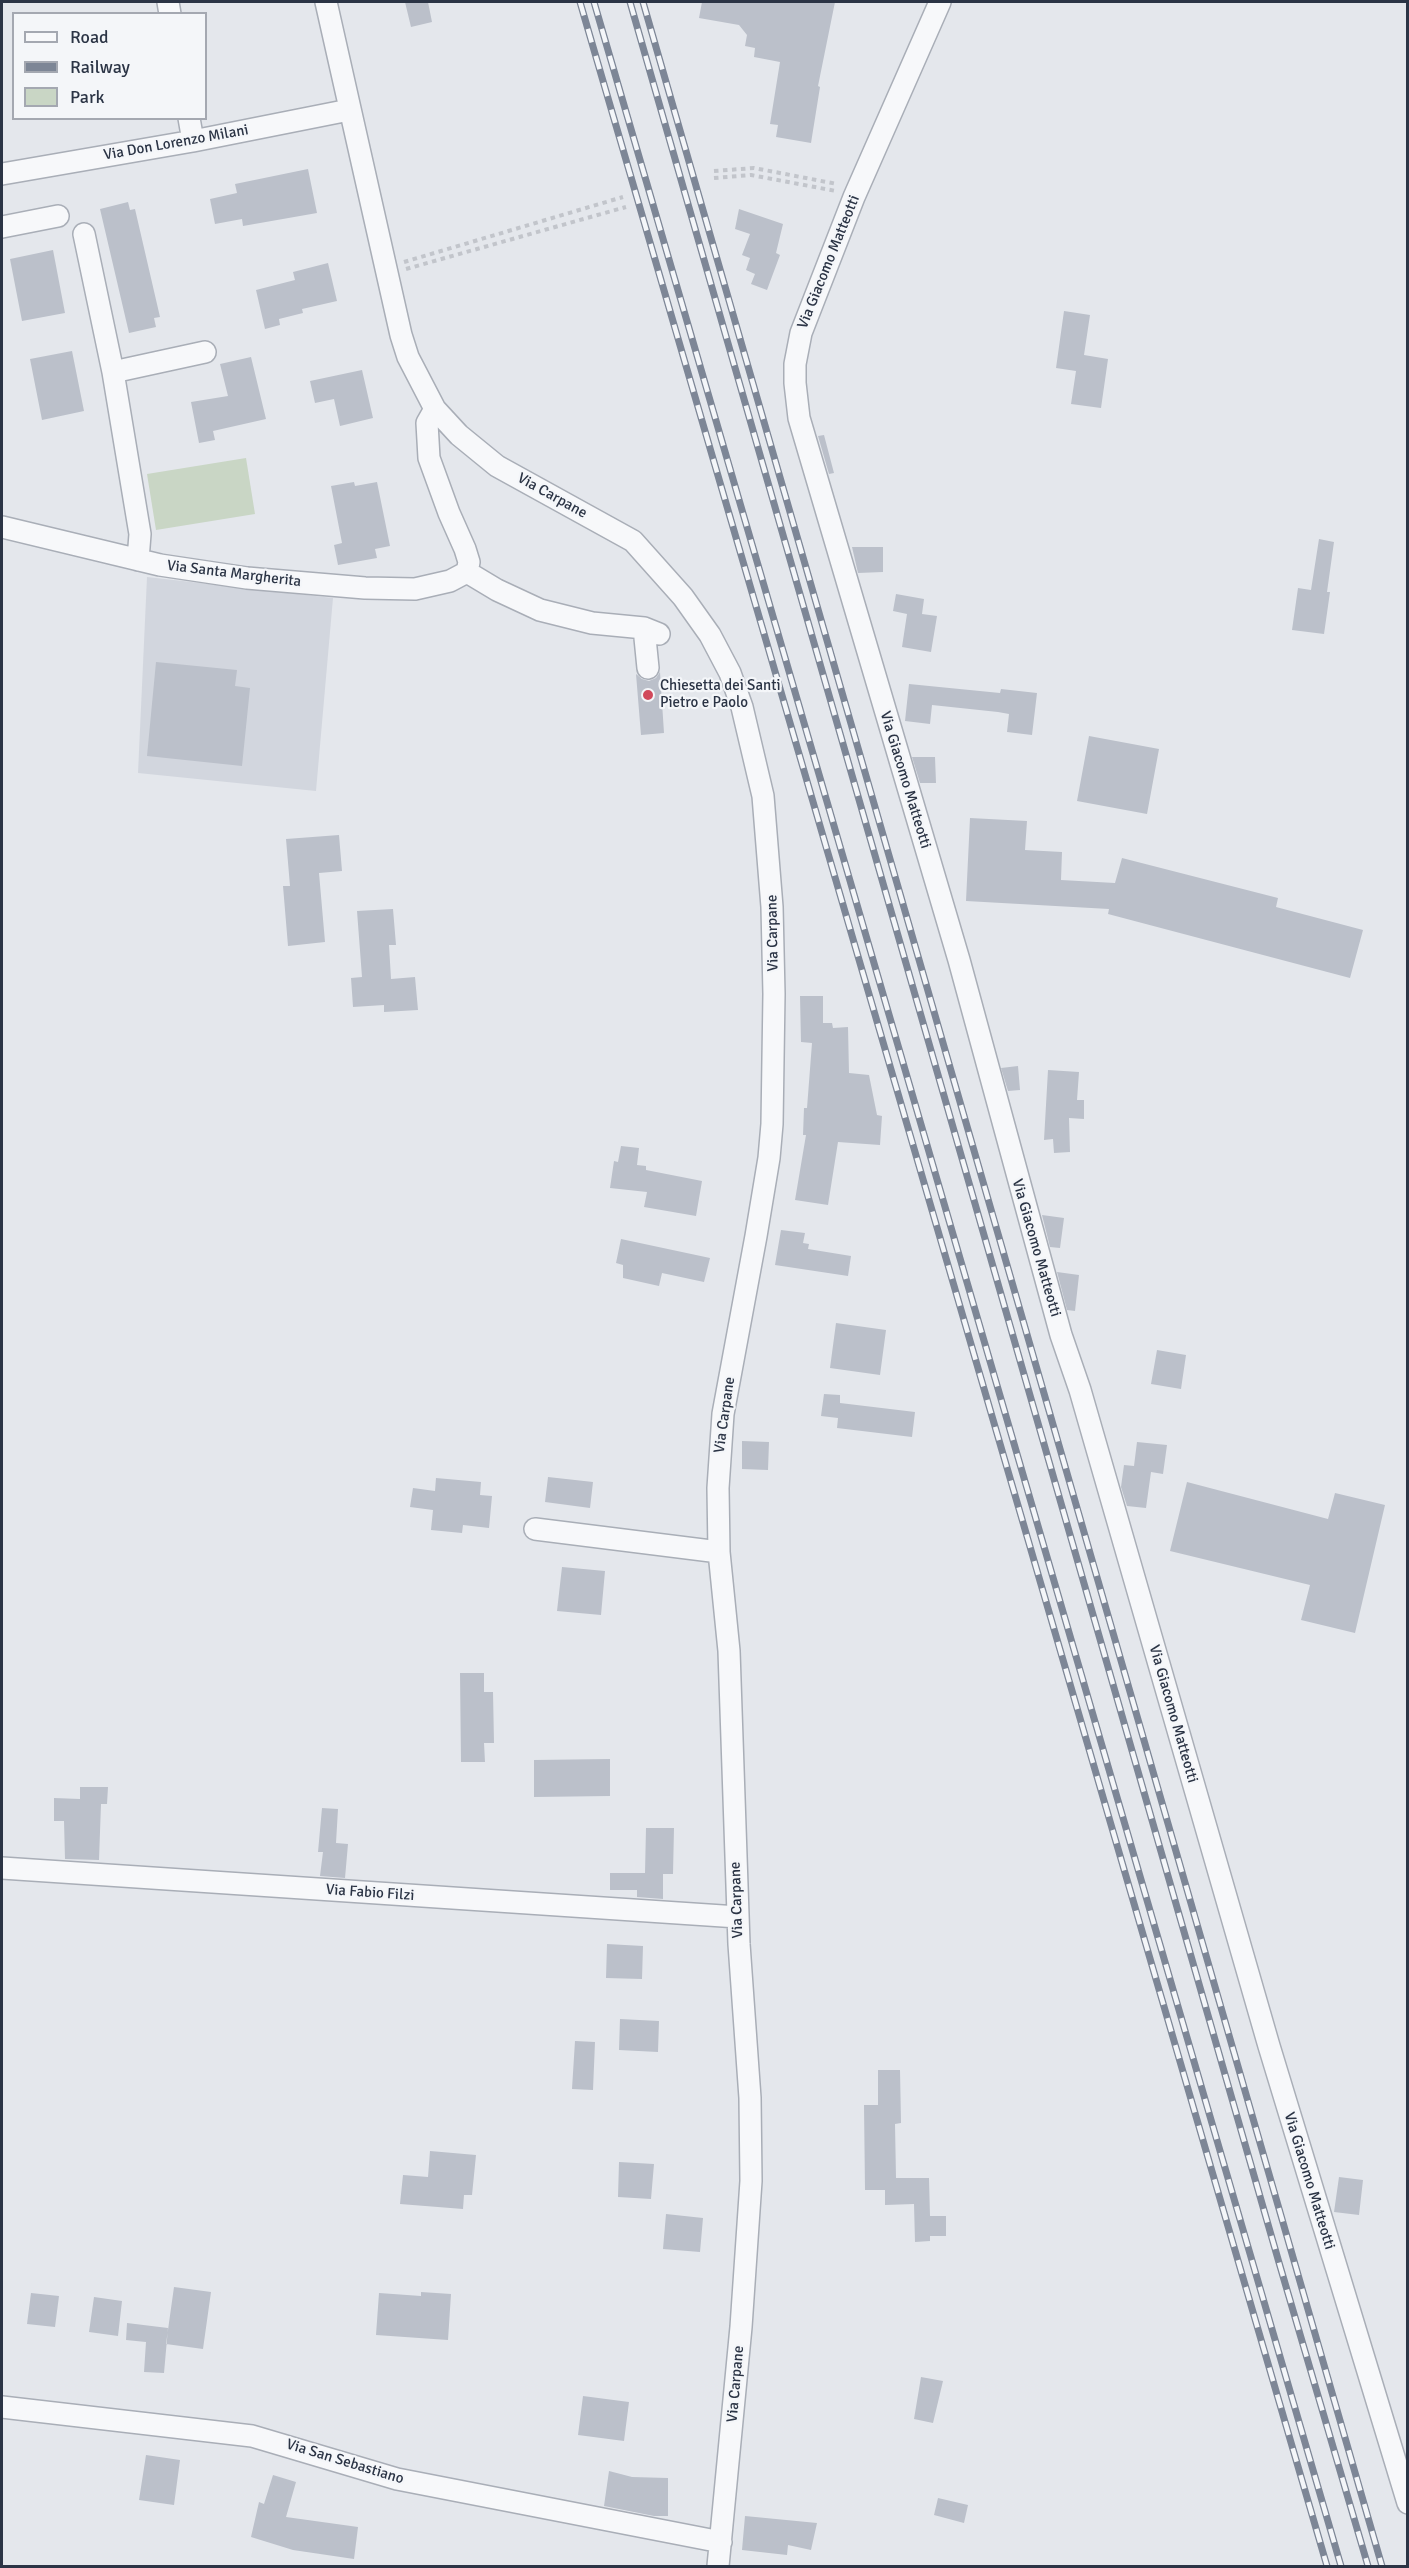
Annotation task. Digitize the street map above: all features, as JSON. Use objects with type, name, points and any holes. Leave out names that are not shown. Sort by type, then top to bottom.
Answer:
[{"type":"street","name":"Via Carpane","points":[[326,2],[402,335],[408,357],[435,409],[459,435],[497,466],[633,541],[683,597],[710,634],[730,673],[742,707],[763,796],[771,873],[774,994],[772,1124],[769,1158],[756,1236],[723,1414],[718,1488],[719,1552],[729,1651],[738,1917],[750,2098],[751,2181],[741,2327],[721,2542],[721,2566]]},
{"type":"street","name":"Via Giacomo Matteotti","points":[[940,2],[854,197],[801,333],[795,364],[799,418],[958,960],[1058,1324],[1080,1390],[1272,2057],[1407,2503]]},
{"type":"street","name":"Via Don Lorenzo Milani","points":[[2,174],[193,141],[349,110]]},
{"type":"street","points":[[189,120],[193,141]]},
{"type":"street","points":[[2,227],[58,216]]},
{"type":"street","points":[[84,234],[113,372],[140,534],[138,560]]},
{"type":"street","points":[[113,372],[205,352]]},
{"type":"street","points":[[435,409],[427,423],[429,458],[465,549],[469,562],[467,572],[497,590],[540,610],[592,623],[652,631],[648,668]]},
{"type":"street","name":"Via Santa Margherita","points":[[2,527],[138,560],[247,578],[365,588],[415,589],[450,581],[467,572]]},
{"type":"street","points":[[535,1529],[719,1552]]},
{"type":"street","name":"Via Fabio Filzi","points":[[2,1868],[738,1917]]},
{"type":"street","name":"Via San Sebastiano","points":[[2,2407],[252,2436],[397,2479],[721,2542]]},
{"type":"path","points":[[714,171],[754,168],[830,183]]},
{"type":"path","points":[[714,178],[751,175],[844,193]]},
{"type":"path","points":[[623,197],[400,263],[402,270],[626,207]]},
{"type":"shaded area","points":[[147,577],[333,598],[316,791],[138,773]]},
{"type":"green space","points":[[246,458],[255,514],[156,530],[147,474]]},
{"type":"building","points":[[405,2],[428,2],[432,22],[411,27]]},
{"type":"building","points":[[702,2],[835,2],[818,86],[820,87],[811,143],[776,137],[778,125],[770,124],[780,62],[754,57],[755,48],[745,46],[747,35],[739,25],[699,18]]},
{"type":"building","points":[[308,169],[317,213],[243,226],[242,219],[215,224],[210,199],[237,193],[235,184]]},
{"type":"building","points":[[128,202],[130,210],[135,209],[160,317],[154,318],[156,327],[129,333],[100,209]]},
{"type":"building","points":[[739,209],[783,224],[776,253],[780,255],[767,290],[751,284],[755,274],[746,270],[750,258],[742,255],[750,234],[735,229]]},
{"type":"building","points":[[53,250],[65,313],[22,321],[10,259]]},
{"type":"building","points":[[328,263],[337,301],[302,309],[303,313],[279,319],[280,325],[265,329],[256,290],[295,280],[293,272]]},
{"type":"building","points":[[1064,311],[1090,315],[1084,355],[1108,359],[1101,408],[1071,404],[1076,371],[1056,368]]},
{"type":"building","points":[[72,351],[84,411],[42,420],[30,359]]},
{"type":"building","points":[[251,357],[266,419],[213,431],[215,440],[199,443],[191,402],[228,396],[220,364]]},
{"type":"building","points":[[362,370],[373,418],[340,426],[334,399],[315,403],[310,381]]},
{"type":"building","points":[[824,435],[834,473],[829,474],[818,436]]},
{"type":"building","points":[[354,482],[355,486],[377,482],[390,546],[375,549],[377,558],[338,565],[334,545],[342,543],[331,486]]},
{"type":"building","points":[[1319,539],[1334,542],[1324,634],[1292,630],[1298,588],[1311,590]]},
{"type":"building","points":[[852,547],[883,547],[883,572],[858,573]]},
{"type":"building","points":[[896,594],[924,599],[922,614],[937,616],[931,652],[902,647],[907,614],[893,611]]},
{"type":"building","points":[[156,662],[237,670],[235,686],[250,688],[242,766],[147,756]]},
{"type":"building","name":"Chiesetta dei Santi Pietro e Paolo","points":[[660,672],[664,733],[641,735],[636,674],[649,681],[656,678]]},
{"type":"building","points":[[909,684],[1000,693],[1001,689],[1037,693],[1032,735],[1007,732],[1009,714],[998,712],[932,705],[930,724],[905,721]]},
{"type":"building","points":[[1089,736],[1159,749],[1147,814],[1077,801]]},
{"type":"building","points":[[912,757],[935,757],[936,783],[920,783]]},
{"type":"building","points":[[970,818],[1027,821],[1025,850],[1062,852],[1061,880],[1115,883],[1122,858],[1278,898],[1276,907],[1363,930],[1350,978],[1108,914],[1109,909],[966,901]]},
{"type":"building","points":[[339,835],[342,871],[319,873],[325,942],[288,946],[283,886],[290,886],[286,839]]},
{"type":"building","points":[[393,909],[396,945],[389,945],[391,979],[415,977],[418,1010],[384,1012],[384,1005],[353,1007],[351,978],[362,977],[357,911]]},
{"type":"building","points":[[800,996],[823,996],[823,1023],[832,1023],[833,1028],[848,1027],[849,1073],[869,1075],[877,1115],[882,1116],[880,1145],[838,1142],[828,1205],[795,1200],[806,1135],[803,1135],[804,1108],[807,1108],[812,1043],[801,1042]]},
{"type":"building","points":[[1018,1066],[1020,1090],[1008,1091],[1001,1068]]},
{"type":"building","points":[[1048,1070],[1079,1072],[1077,1100],[1084,1100],[1084,1119],[1069,1118],[1070,1152],[1054,1153],[1053,1139],[1044,1140]]},
{"type":"building","points":[[621,1146],[639,1148],[637,1165],[646,1166],[646,1170],[702,1181],[696,1216],[644,1207],[647,1192],[610,1188],[614,1161],[618,1162]]},
{"type":"building","points":[[1042,1215],[1064,1218],[1060,1248],[1050,1247]]},
{"type":"building","points":[[781,1230],[805,1233],[803,1243],[809,1244],[808,1249],[851,1256],[848,1276],[775,1265]]},
{"type":"building","points":[[621,1239],[710,1258],[704,1282],[662,1273],[659,1286],[623,1278],[623,1265],[616,1263]]},
{"type":"building","points":[[1057,1272],[1079,1275],[1075,1311],[1067,1310]]},
{"type":"building","points":[[836,1323],[886,1330],[880,1375],[830,1368]]},
{"type":"building","points":[[1157,1350],[1186,1355],[1181,1389],[1151,1384]]},
{"type":"building","points":[[824,1394],[840,1395],[840,1403],[915,1412],[912,1437],[837,1428],[838,1418],[821,1416]]},
{"type":"building","points":[[742,1441],[769,1442],[768,1470],[742,1469]]},
{"type":"building","points":[[1137,1442],[1167,1445],[1163,1474],[1151,1472],[1146,1508],[1127,1506],[1121,1487],[1124,1465],[1134,1466]]},
{"type":"building","points":[[548,1477],[593,1482],[590,1508],[545,1502]]},
{"type":"building","points":[[436,1478],[481,1482],[480,1495],[492,1496],[489,1528],[463,1525],[462,1533],[431,1530],[433,1510],[410,1507],[413,1488],[435,1491]]},
{"type":"building","points":[[1187,1482],[1328,1519],[1335,1493],[1385,1505],[1355,1633],[1301,1620],[1310,1585],[1170,1551]]},
{"type":"building","points":[[562,1567],[605,1571],[601,1615],[557,1611]]},
{"type":"building","points":[[460,1673],[484,1673],[484,1692],[493,1692],[494,1743],[484,1743],[485,1762],[461,1762]]},
{"type":"building","points":[[610,1759],[610,1796],[534,1797],[534,1760]]},
{"type":"building","points":[[80,1787],[108,1787],[107,1804],[101,1804],[99,1860],[65,1859],[64,1821],[54,1821],[54,1798],[80,1799]]},
{"type":"building","points":[[322,1808],[338,1809],[336,1843],[348,1844],[345,1878],[320,1876],[323,1852],[318,1852]]},
{"type":"building","points":[[646,1828],[674,1828],[673,1874],[663,1874],[663,1899],[637,1897],[637,1890],[610,1890],[610,1873],[645,1873]]},
{"type":"building","points":[[607,1944],[643,1946],[642,1979],[606,1978]]},
{"type":"building","points":[[620,2019],[659,2021],[658,2052],[619,2050]]},
{"type":"building","points":[[575,2041],[595,2042],[593,2090],[572,2089]]},
{"type":"building","points":[[878,2070],[900,2070],[901,2123],[895,2124],[896,2178],[929,2178],[930,2216],[946,2216],[946,2236],[930,2236],[930,2241],[915,2242],[914,2204],[885,2205],[885,2190],[865,2190],[864,2105],[878,2105]]},
{"type":"building","points":[[430,2151],[476,2155],[472,2195],[464,2195],[463,2209],[400,2204],[403,2175],[428,2177]]},
{"type":"building","points":[[619,2162],[654,2164],[651,2199],[618,2197]]},
{"type":"building","points":[[1339,2177],[1363,2180],[1359,2215],[1334,2212]]},
{"type":"building","points":[[666,2214],[703,2218],[700,2252],[663,2249]]},
{"type":"building","points":[[174,2287],[211,2292],[203,2349],[166,2344]]},
{"type":"building","points":[[421,2292],[451,2294],[448,2340],[376,2335],[379,2293],[421,2296]]},
{"type":"building","points":[[31,2293],[59,2296],[55,2327],[27,2324]]},
{"type":"building","points":[[94,2297],[122,2301],[118,2336],[89,2332]]},
{"type":"building","points":[[127,2323],[168,2328],[164,2373],[144,2372],[146,2342],[126,2340]]},
{"type":"building","points":[[921,2377],[943,2381],[933,2423],[914,2419]]},
{"type":"building","points":[[583,2396],[629,2402],[624,2441],[578,2435]]},
{"type":"building","points":[[146,2455],[180,2460],[174,2505],[139,2500]]},
{"type":"building","points":[[609,2471],[632,2477],[668,2478],[668,2516],[654,2516],[604,2506]]},
{"type":"building","points":[[273,2475],[296,2482],[286,2517],[358,2527],[354,2559],[293,2550],[251,2537],[259,2502],[264,2504]]},
{"type":"building","points":[[938,2498],[968,2505],[964,2523],[934,2515]]},
{"type":"building","points":[[745,2516],[817,2523],[811,2550],[788,2545],[787,2555],[742,2550]]},
{"type":"railway","points":[[580,2],[1327,2566]]},
{"type":"railway","points":[[594,2],[1341,2566]]},
{"type":"railway","points":[[630,2],[1368,2566]]},
{"type":"railway","points":[[643,2],[1382,2566]]},
{"type":"place","name":"Chiesetta dei Santi Pietro e Paolo","points":[[648,695]]}]
